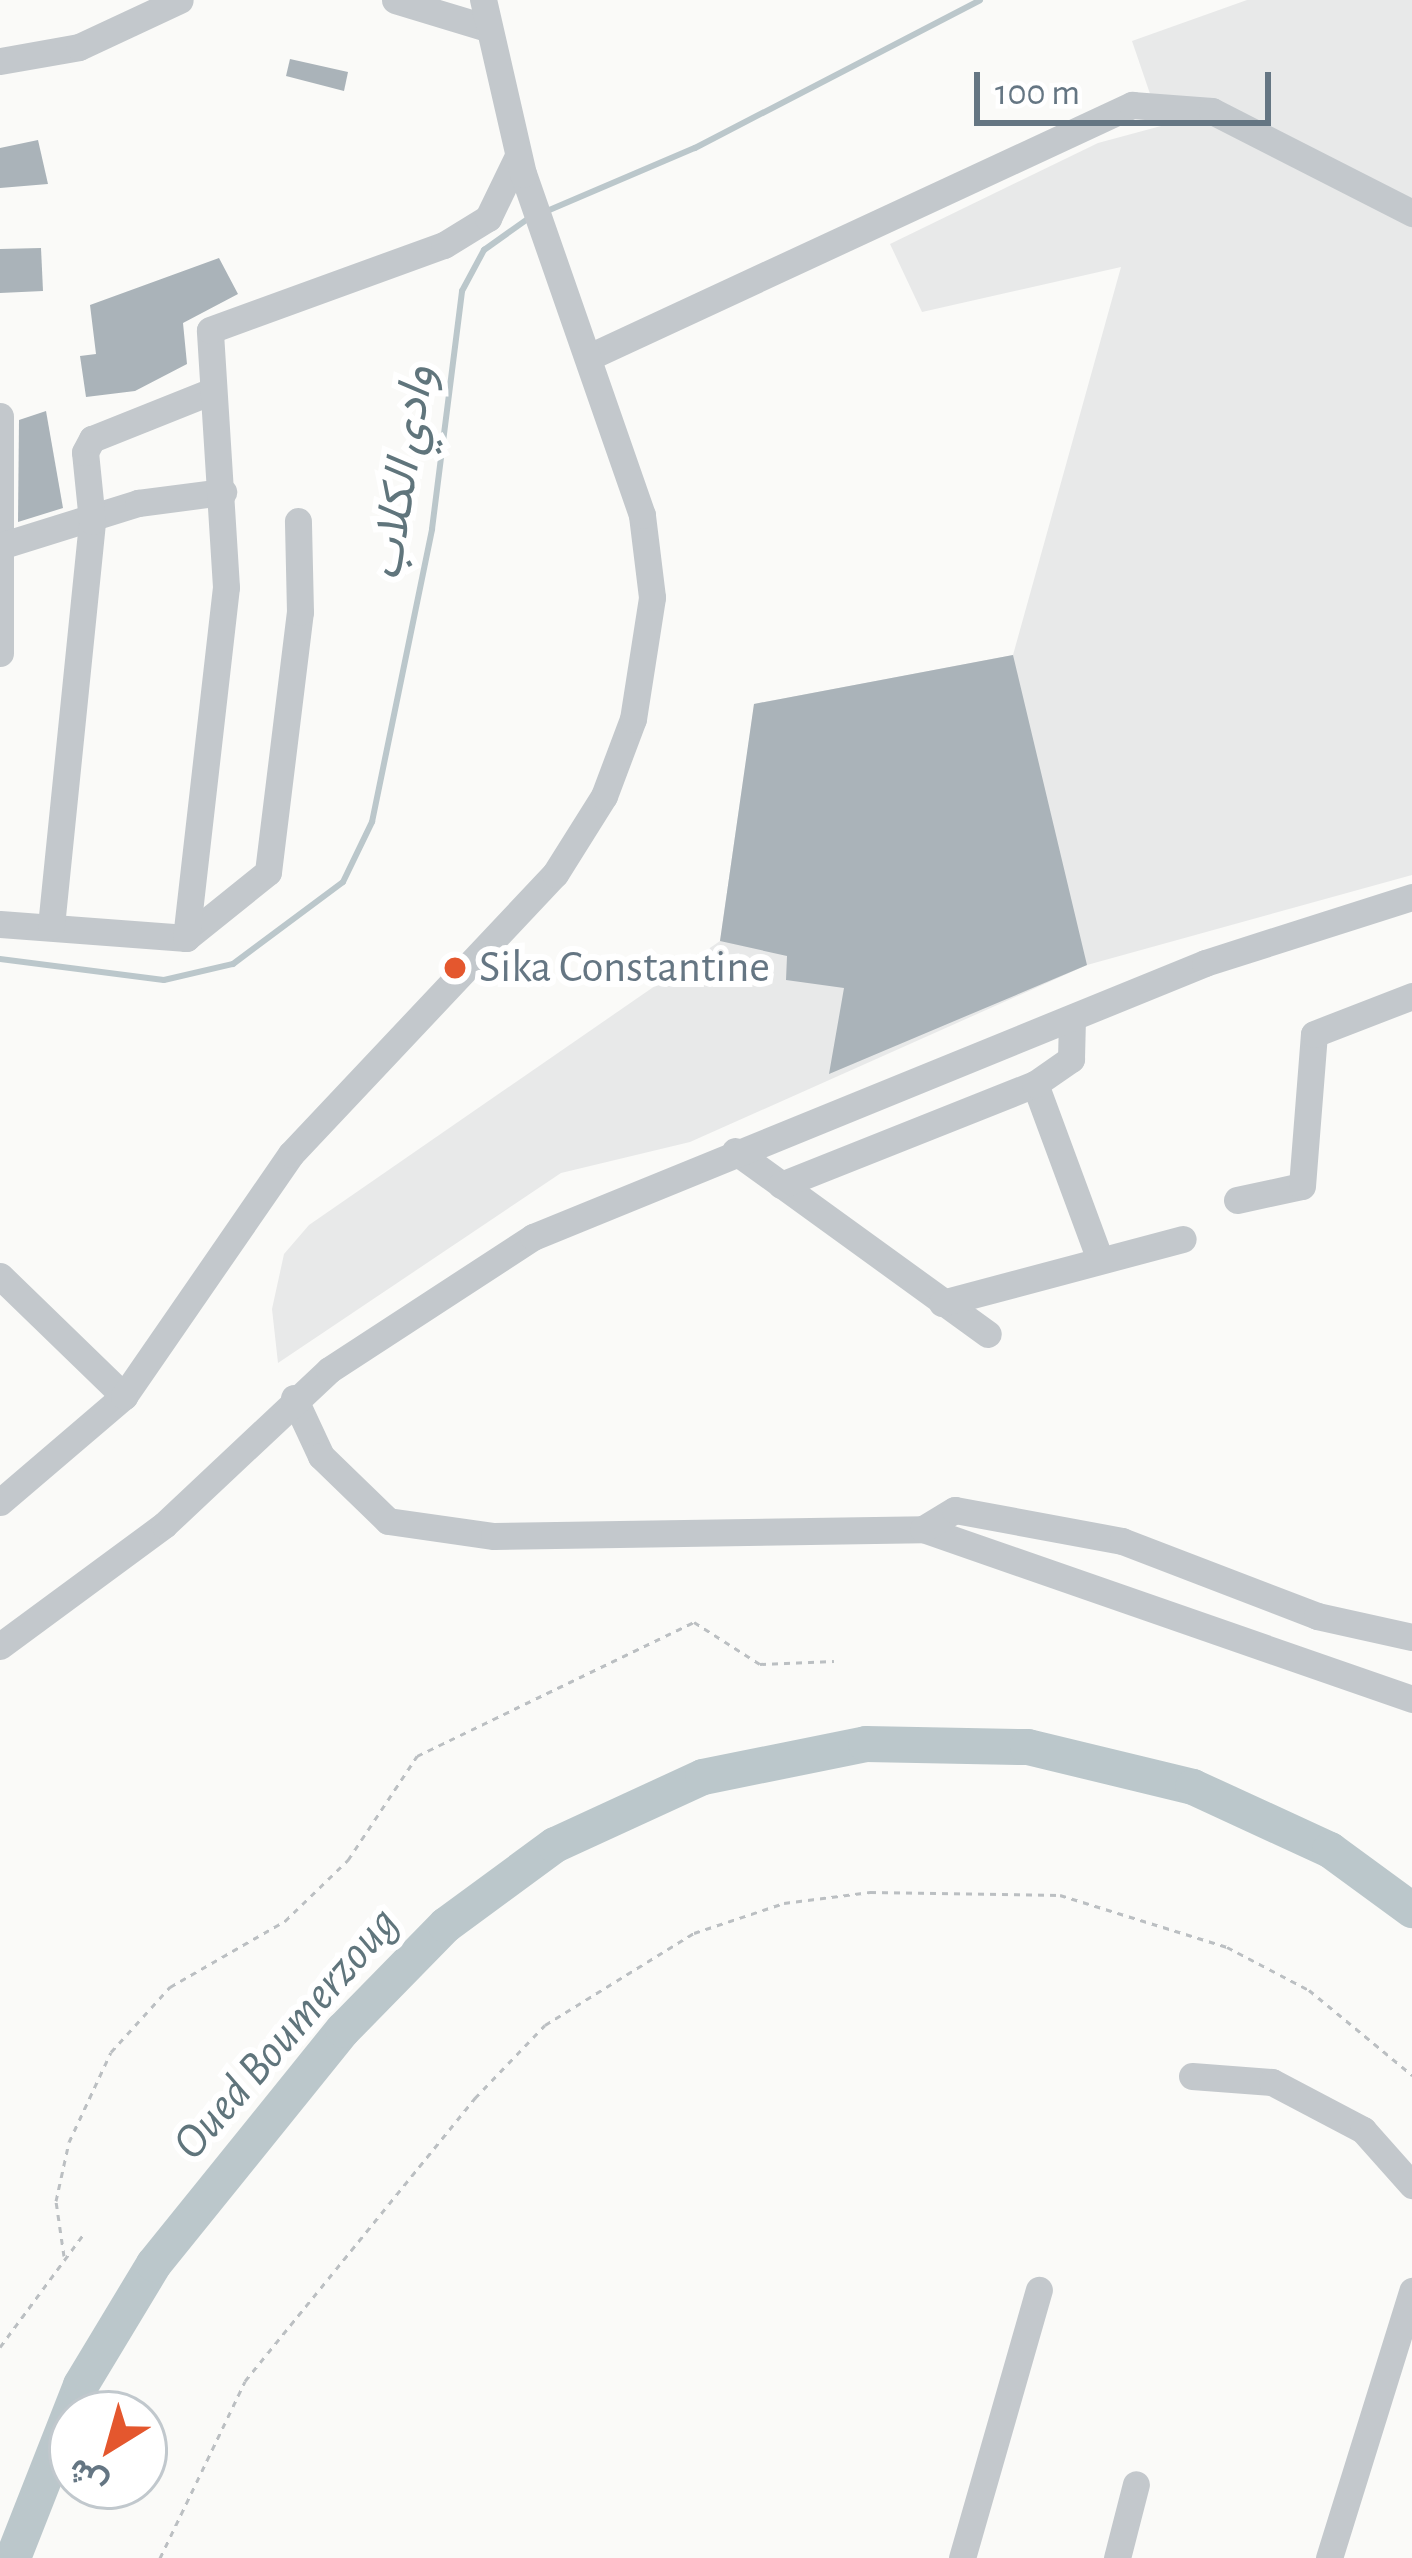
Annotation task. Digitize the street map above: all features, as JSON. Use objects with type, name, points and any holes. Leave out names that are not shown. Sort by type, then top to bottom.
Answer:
[{"type":"street","points":[[0,61],[80,47],[180,0]]},
{"type":"street","points":[[0,1502],[124,1396],[291,1154],[555,874],[604,796],[633,718],[652,598],[642,515],[520,165],[484,14],[394,0]]},
{"type":"street","points":[[589,356],[1132,105],[1212,111],[1412,213]]},
{"type":"street","points":[[186,938],[226,586],[223,492],[207,393],[209,331],[444,245],[488,218],[520,165]]},
{"type":"street","points":[[51,926],[92,521],[92,439],[207,393]]},
{"type":"street","points":[[0,416],[0,653]]},
{"type":"street","points":[[1,546],[223,492]]},
{"type":"street","points":[[0,924],[186,938],[268,872],[300,612],[298,521]]},
{"type":"street","points":[[0,1646],[164,1525],[294,1398],[533,1238],[735,1151],[1072,1018],[1412,898]]},
{"type":"street","points":[[1238,1200],[1302,1186],[1313,1034],[1412,996]]},
{"type":"street","points":[[781,1185],[1035,1084],[1071,1059],[1072,1018]]},
{"type":"street","points":[[1035,1084],[1099,1257]]},
{"type":"street","points":[[735,1151],[988,1334]]},
{"type":"street","points":[[942,1303],[1099,1257],[1184,1239]]},
{"type":"street","points":[[0,1276],[124,1396]]},
{"type":"street","points":[[294,1398],[321,1456],[388,1521],[494,1536],[923,1529],[1412,1700]]},
{"type":"street","points":[[923,1529],[955,1510],[1121,1540],[1316,1616],[1412,1636]]},
{"type":"street","points":[[1192,2076],[1272,2082],[1363,2130],[1412,2185]]},
{"type":"street","points":[[962,2558],[1039,2290]]},
{"type":"street","points":[[1329,2558],[1412,2291]]},
{"type":"street","points":[[1117,2558],[1136,2484]]},
{"type":"path","points":[[64,2256],[56,2201],[69,2142],[111,2052],[170,1987],[284,1921],[348,1860],[417,1756],[694,1622],[760,1664],[834,1661]]},
{"type":"path","points":[[160,2558],[245,2381],[475,2098],[545,2025],[694,1933],[870,1892],[1060,1895],[1227,1947],[1309,1990],[1412,2075]]},
{"type":"path","points":[[0,2347],[85,2232]]},
{"type":"shaded area","points":[[1247,0],[1412,0],[1412,875],[1087,965],[690,1142],[561,1173],[278,1363],[272,1309],[284,1254],[309,1225],[720,941],[754,704],[1013,655],[1121,267],[922,312],[890,244],[1098,143],[1161,126],[1132,41]]},
{"type":"building","points":[[290,59],[348,72],[344,91],[286,76]]},
{"type":"building","points":[[38,140],[48,184],[0,188],[0,148]]},
{"type":"building","points":[[41,248],[43,291],[0,293],[0,249]]},
{"type":"building","points":[[219,258],[238,294],[183,323],[187,364],[135,391],[86,397],[80,356],[96,354],[90,305]]},
{"type":"building","points":[[46,411],[63,508],[18,522],[19,420]]},
{"type":"building","points":[[1013,655],[1087,965],[829,1074],[844,988],[786,980],[787,956],[720,941],[754,704]]},
{"type":"waterway","name":"وادي الكلاب","points":[[547,211],[695,148],[980,0]]},
{"type":"waterway","name":"وادي الكلاب","points":[[0,959],[164,980],[233,964],[343,882],[372,822],[432,529],[462,291],[484,250],[529,218]]},
{"type":"waterway","name":"Oued Boumerzoug","points":[[13,2558],[81,2385],[154,2264],[343,2030],[446,1925],[555,1845],[703,1777],[866,1744],[1028,1747],[1193,1787],[1330,1850],[1412,1910]]},
{"type":"place","name":"Sika Constantine","points":[[455,968]]}]
